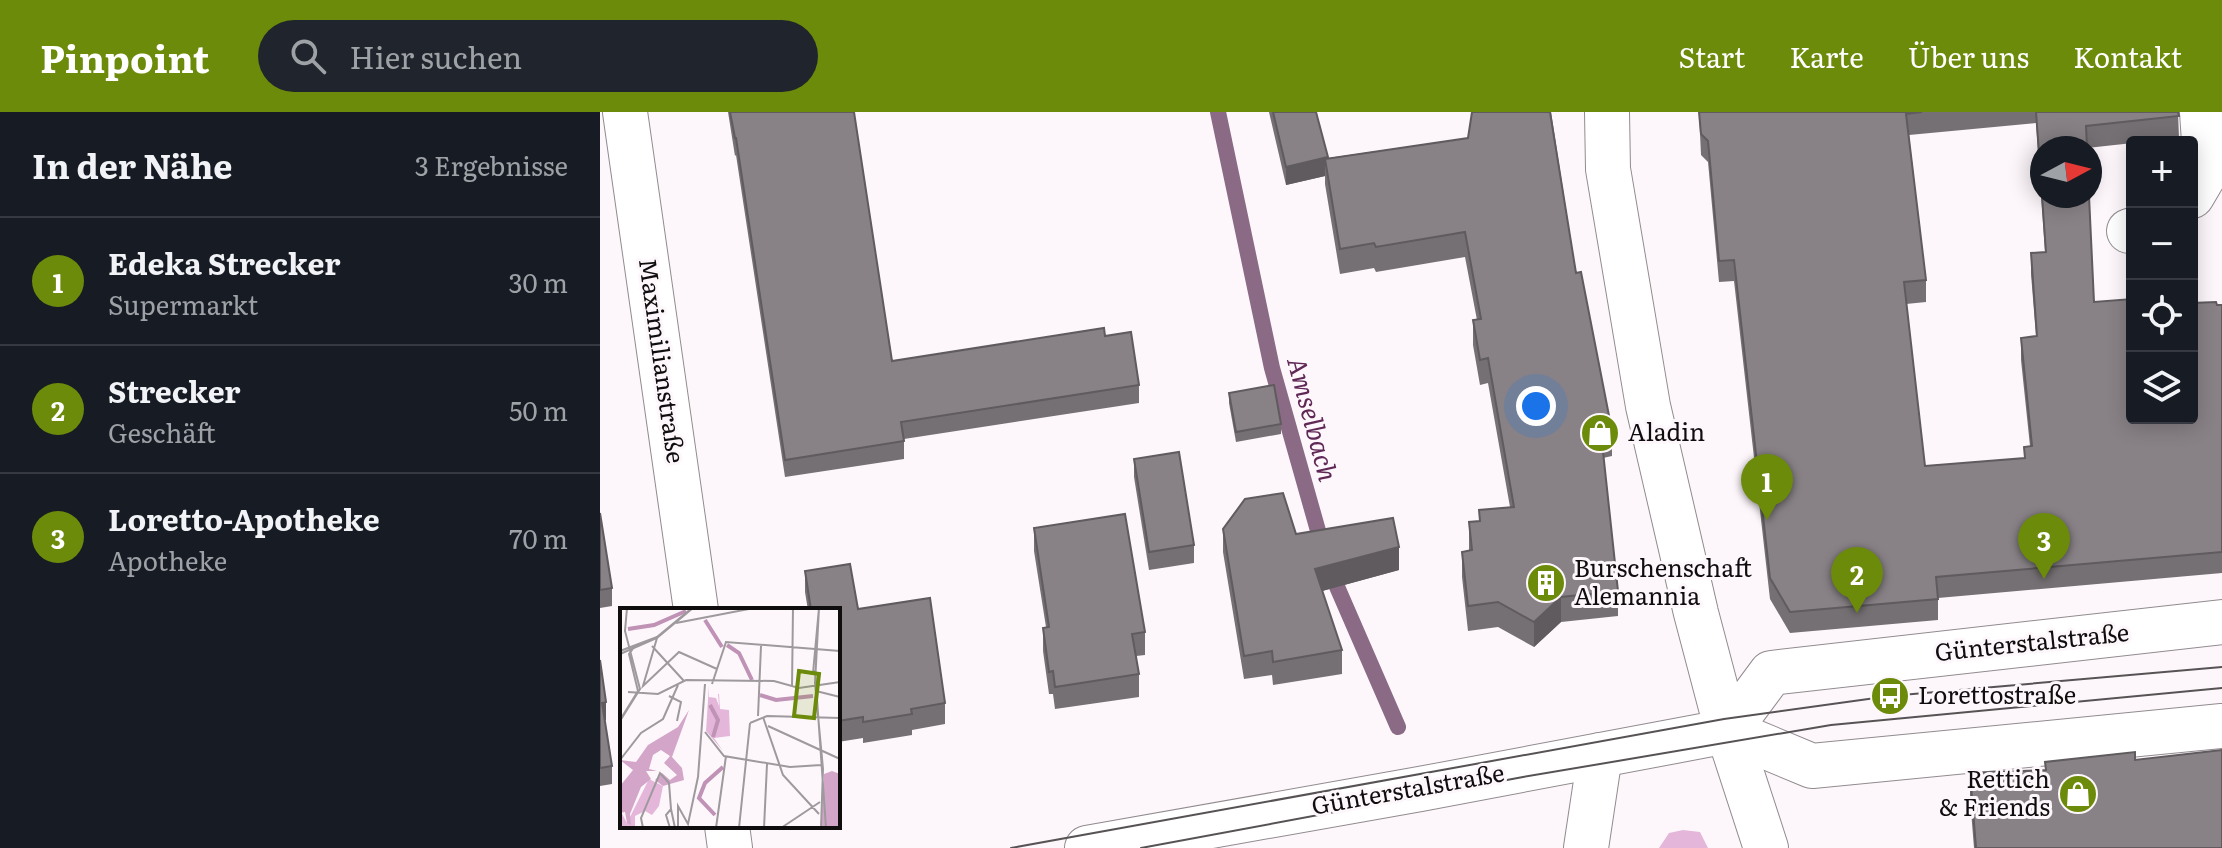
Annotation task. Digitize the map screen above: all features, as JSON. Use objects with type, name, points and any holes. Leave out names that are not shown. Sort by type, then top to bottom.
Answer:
[{"type":"main road","name":"Maximilianstraße","points":[[625,112],[696,608]]},
{"type":"main road","points":[[1607,112],[1608,169],[1648,406],[1686,575],[1728,731],[1766,848]]},
{"type":"main road","points":[[2198,186],[2206,172],[2202,112]]},
{"type":"main road","name":"Günterstalstraße","points":[[1087,848],[1728,731],[1771,673],[2222,622]]},
{"type":"main road","points":[[1728,731],[1812,766],[2222,726]]},
{"type":"main road","points":[[1586,848],[1600,755]]},
{"type":"main road","points":[[727,828],[730,848]]},
{"type":"shaded area","points":[[1683,830],[1700,832],[1708,848],[1659,848],[1669,833]]},
{"type":"building","points":[[730,112],[854,112],[892,361],[1104,328],[1105,336],[1131,332],[1139,385],[901,422],[904,441],[785,460]]},
{"type":"building","points":[[1273,112],[1316,112],[1328,157],[1286,167]]},
{"type":"building","points":[[1472,112],[1550,112],[1576,273],[1581,272],[1612,431],[1601,433],[1618,591],[1561,597],[1534,622],[1498,602],[1468,606],[1462,552],[1472,550],[1469,522],[1480,521],[1479,510],[1514,507],[1488,358],[1480,360],[1473,320],[1481,319],[1465,232],[1376,247],[1374,243],[1340,249],[1325,159],[1468,138]]},
{"type":"building","points":[[1699,112],[1922,112],[1906,114],[1926,280],[1904,282],[1925,466],[2025,458],[2024,447],[2032,446],[2021,338],[2037,336],[2031,253],[2046,252],[2043,208],[2090,208],[2094,302],[2126,299],[2126,424],[2198,424],[2198,303],[2216,302],[2222,305],[2222,552],[1936,577],[1938,599],[1790,612],[1770,578],[1734,260],[1719,261],[1708,141],[1701,134]]},
{"type":"building","points":[[2036,112],[2178,112],[2179,116],[2086,126],[2086,136],[2038,136]]},
{"type":"building","points":[[1274,385],[1281,424],[1236,432],[1229,393]]},
{"type":"building","points":[[1179,452],[1194,545],[1149,552],[1134,459]]},
{"type":"building","points":[[1283,493],[1296,534],[1393,518],[1399,547],[1315,569],[1342,650],[1273,662],[1272,651],[1244,656],[1223,529],[1245,499]]},
{"type":"building","points":[[600,513],[612,588],[600,590]]},
{"type":"building","points":[[1125,514],[1145,632],[1132,634],[1139,674],[1055,687],[1053,671],[1049,672],[1043,628],[1049,627],[1034,528]]},
{"type":"building","points":[[850,564],[858,609],[930,598],[945,703],[911,709],[912,714],[863,722],[863,717],[840,721],[840,608],[811,608],[805,571]]},
{"type":"building","points":[[600,660],[606,702],[602,703],[612,766],[600,768]]},
{"type":"building","points":[[2222,750],[2222,848],[1976,848],[1970,773],[2046,770],[2045,762],[2135,752],[2135,760]]},
{"type":"waterway","name":"Amselbach","points":[[1218,112],[1272,368],[1328,566],[1398,727]]},
{"type":"tram line","points":[[1011,848],[1724,719],[1890,696],[2222,667]]},
{"type":"tram line","points":[[1141,848],[1523,777],[1831,725],[2222,688]]},
{"type":"place","name":"Aladin","points":[[1600,433]]},
{"type":"place","name":"Edeka Strecker","points":[[1767,520]]},
{"type":"place","name":"Loretto-Apotheke","points":[[2044,579]]},
{"type":"place","name":"Burschenschaft Alemannia","points":[[1546,583]]},
{"type":"place","name":"Strecker","points":[[1857,613]]},
{"type":"place","name":"Lorettostraße","points":[[1890,696]]},
{"type":"place","name":"Rettich & Friends","points":[[2078,794]]}]
